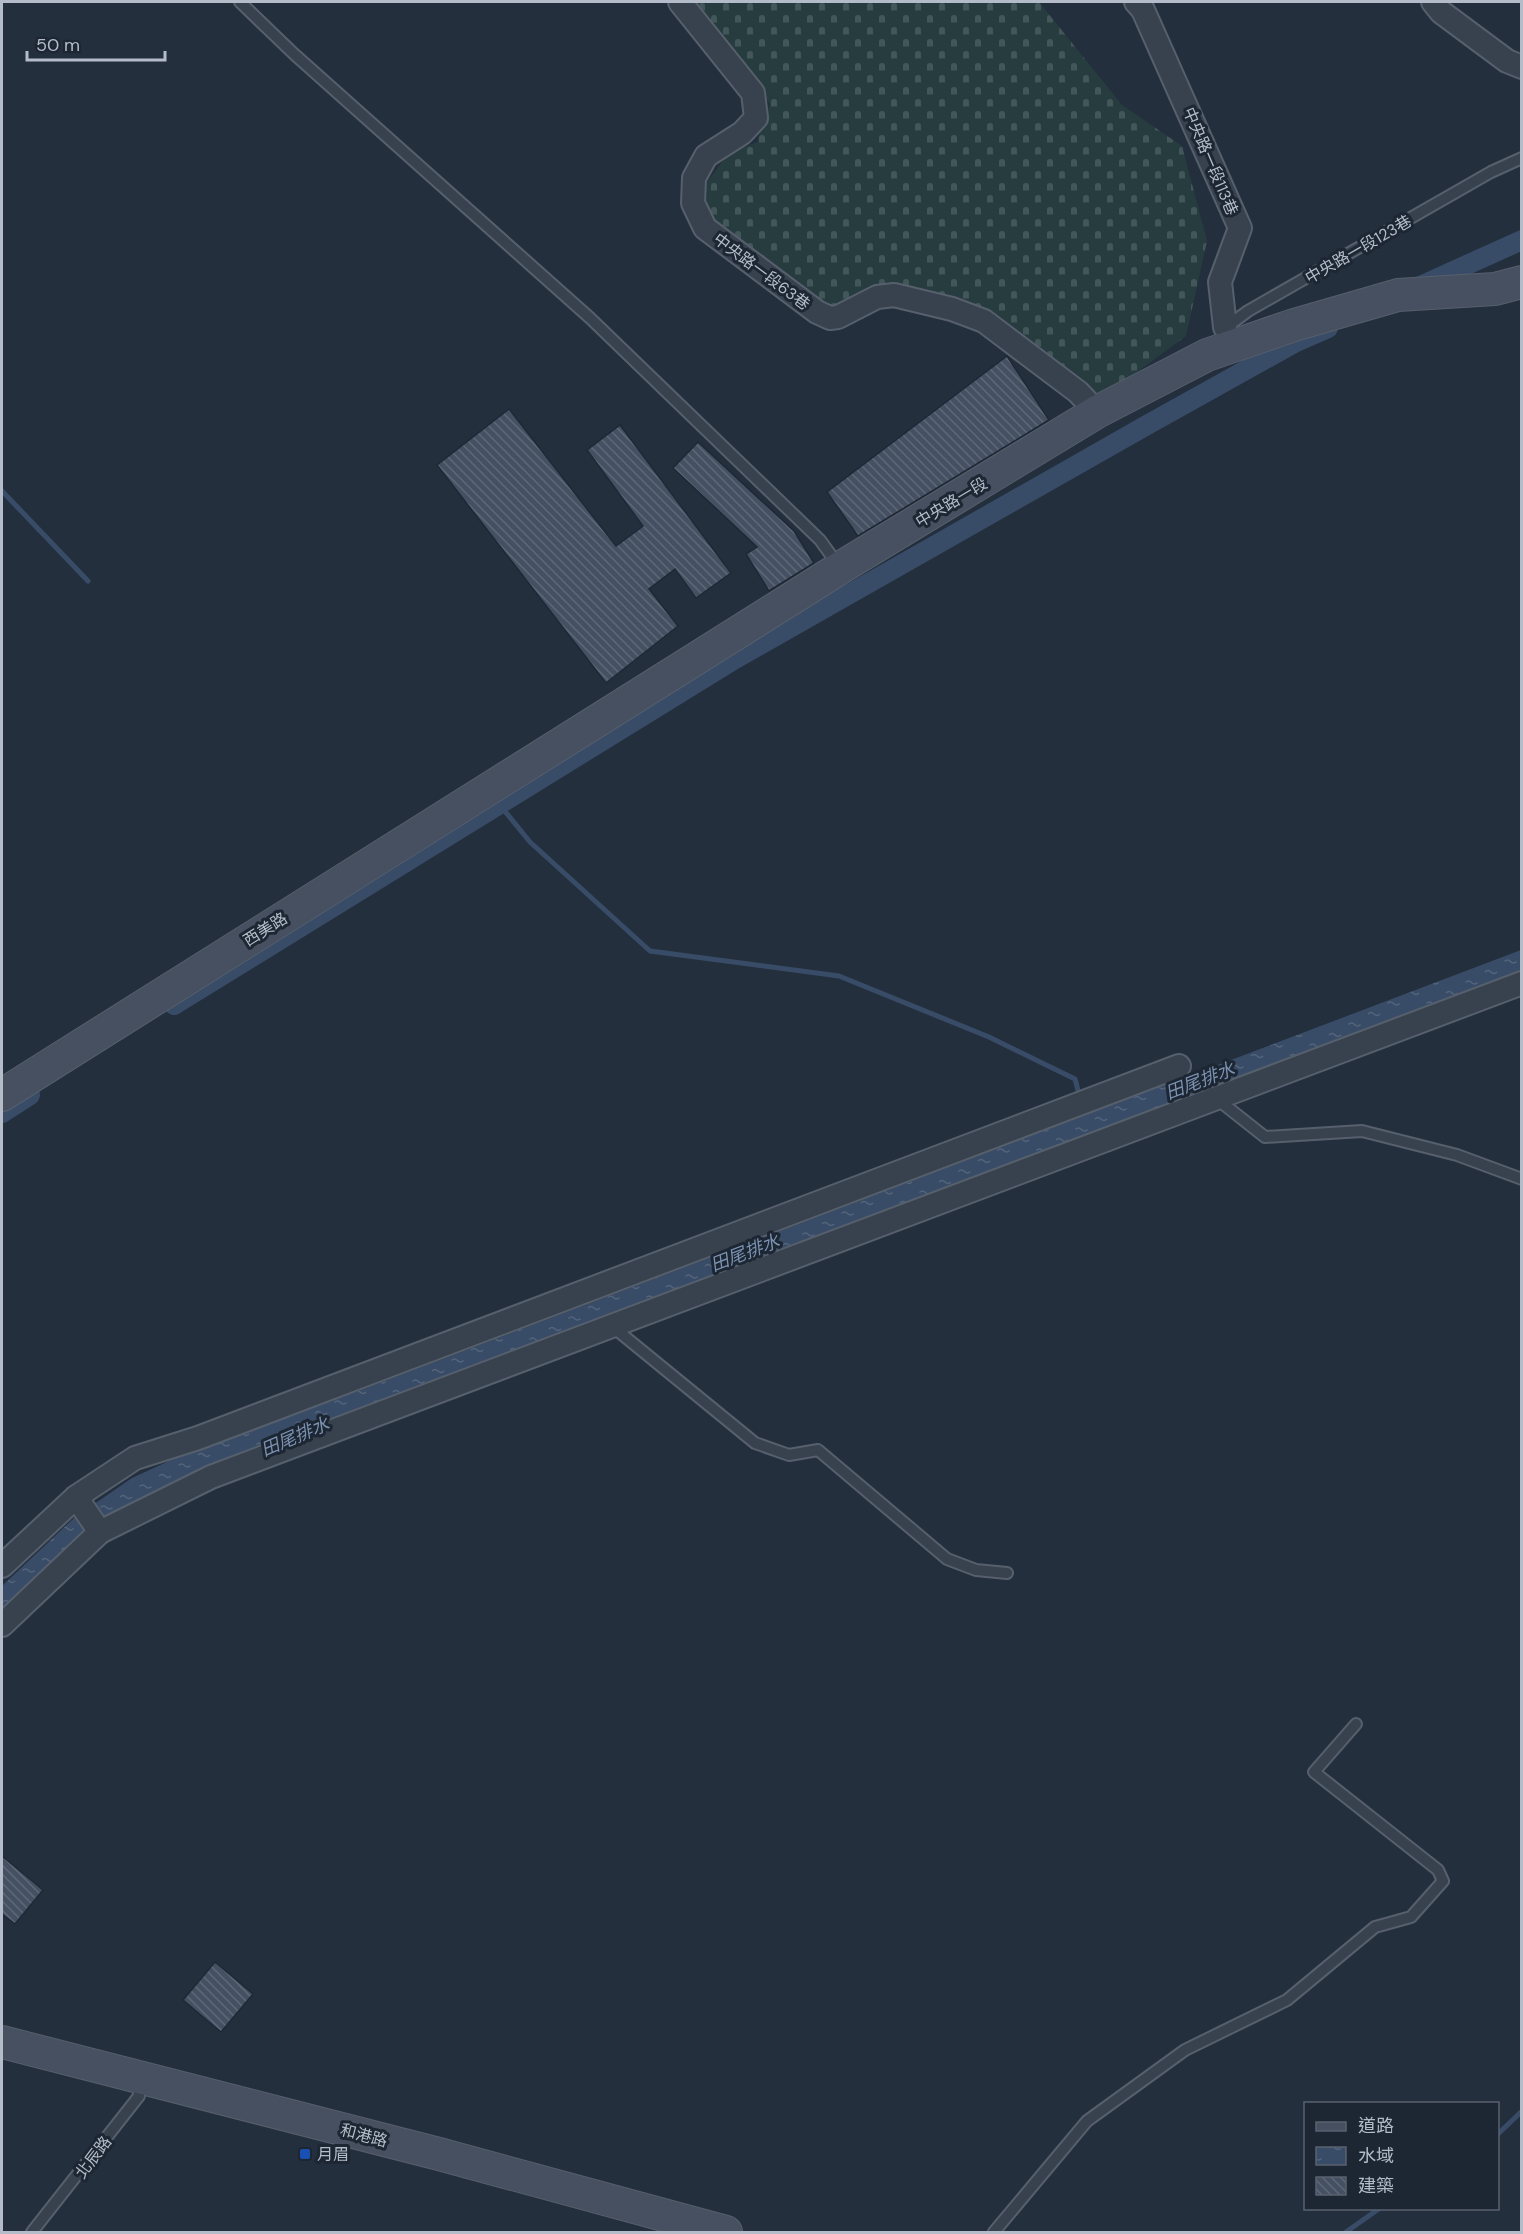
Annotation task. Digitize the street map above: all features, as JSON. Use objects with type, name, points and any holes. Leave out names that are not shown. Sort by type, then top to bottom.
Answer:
[{"type":"street","name":"中央路一段63巷","points":[[680,2],[753,93],[756,118],[742,133],[706,156],[694,178],[693,203],[705,228],[817,312],[830,318],[838,317],[877,297],[894,295],[952,309],[984,321],[1078,392],[1097,412]]},
{"type":"street","name":"中央路一段113巷","points":[[1136,2],[1143,10],[1240,228],[1220,282],[1225,327]]},
{"type":"street","points":[[1433,2],[1441,12],[1507,61],[1521,67]]},
{"type":"street","name":"中央路一段","points":[[529,762],[840,568],[1097,412],[1207,355],[1294,325],[1398,295],[1508,286]]},
{"type":"street","name":"西美路","points":[[2,1095],[529,762]]},
{"type":"street","points":[[2,1625],[100,1532],[211,1477],[1521,983]]},
{"type":"street","points":[[2,1566],[76,1497],[135,1458],[198,1438],[1179,1066]]},
{"type":"street","points":[[76,1497],[100,1532]]},
{"type":"street","name":"和港路","points":[[2,2042],[139,2086],[656,2232]]},
{"type":"street","name":"和港路","points":[[2,2059],[139,2086],[726,2232]]},
{"type":"lane","points":[[240,2],[294,54],[590,318],[820,540],[840,568]]},
{"type":"lane","name":"中央路一段123巷","points":[[1207,355],[1225,327],[1258,305],[1491,172],[1521,158]]},
{"type":"lane","points":[[1217,1099],[1265,1137],[1362,1131],[1457,1155],[1521,1179]]},
{"type":"lane","points":[[612,1326],[755,1443],[789,1455],[818,1450],[947,1558],[976,1570],[1007,1573]]},
{"type":"lane","points":[[994,2232],[1087,2121],[1185,2050],[1287,2000],[1375,1927],[1411,1917],[1443,1881],[1438,1870],[1314,1772],[1356,1724]]},
{"type":"lane","name":"北辰路","points":[[32,2232],[139,2086]]},
{"type":"green space","points":[[690,2],[1039,2],[1122,105],[1182,146],[1207,241],[1186,336],[1103,397],[999,317],[918,287],[869,286],[829,309],[720,229],[699,193],[728,154],[757,142],[770,104]]},
{"type":"water","name":"田尾排水","points":[[1521,950],[1521,977],[194,1474],[2,1616],[2,1586],[74,1518],[132,1478],[193,1450],[364,1389]]},
{"type":"building","points":[[1007,356],[1049,420],[858,536],[827,492]]},
{"type":"building","points":[[509,409],[616,546],[643,526],[587,450],[620,425],[731,573],[696,598],[675,569],[649,589],[678,626],[606,683],[437,465]]},
{"type":"building","points":[[698,442],[794,531],[814,563],[769,591],[746,554],[757,547],[673,468]]},
{"type":"building","points":[[2,1856],[43,1890],[15,1924],[2,1914]]},
{"type":"building","points":[[215,1962],[253,1994],[221,2032],[183,2000]]},
{"type":"waterway","points":[[1418,287],[1522,240]]},
{"type":"waterway","points":[[174,1005],[735,659],[1147,425],[1296,342],[1328,328]]},
{"type":"waterway","points":[[2,491],[88,581]]},
{"type":"waterway","points":[[499,804],[530,842],[650,951],[839,976],[989,1037],[1075,1079],[1080,1098]]},
{"type":"waterway","points":[[2,1113],[30,1095]]},
{"type":"waterway","points":[[1499,2133],[1522,2111]]},
{"type":"waterway","points":[[1346,2232],[1377,2210]]},
{"type":"place","name":"月眉","points":[[305,2154]]}]
